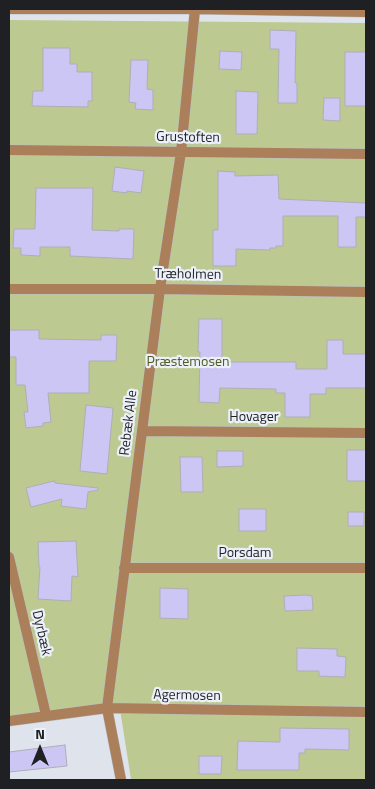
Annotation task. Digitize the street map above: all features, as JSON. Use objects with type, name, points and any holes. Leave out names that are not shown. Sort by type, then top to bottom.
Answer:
[{"type":"street","points":[[9,9],[195,9],[366,12]]},
{"type":"street","name":"Rebæk Alle","points":[[121,780],[107,708],[160,289],[181,152],[195,9]]},
{"type":"street","name":"Grustoften","points":[[9,150],[366,154]]},
{"type":"street","name":"Træholmen","points":[[9,289],[366,292]]},
{"type":"street","name":"Hovager","points":[[142,431],[366,433]]},
{"type":"street","name":"Dyrbæk","points":[[9,557],[46,715]]},
{"type":"street","name":"Porsdam","points":[[124,568],[366,568]]},
{"type":"street","name":"Agermosen","points":[[9,721],[107,708],[366,712]]},
{"type":"green space","name":"Præstemosen","points":[[9,20],[366,23],[366,780],[131,779],[119,703],[9,717]]},
{"type":"building","points":[[270,30],[296,31],[295,83],[297,83],[297,103],[278,103],[279,49],[270,49]]},
{"type":"building","points":[[43,48],[70,48],[70,64],[77,64],[77,72],[92,72],[92,101],[88,101],[88,107],[32,106],[33,91],[43,91]]},
{"type":"building","points":[[220,51],[242,52],[241,70],[219,69]]},
{"type":"building","points":[[345,52],[366,52],[366,106],[345,106]]},
{"type":"building","points":[[131,60],[148,60],[147,89],[153,90],[153,110],[135,109],[136,103],[129,102]]},
{"type":"building","points":[[236,91],[258,92],[257,134],[236,134]]},
{"type":"building","points":[[324,98],[340,98],[340,121],[323,120]]},
{"type":"building","points":[[115,167],[144,171],[141,193],[112,191]]},
{"type":"building","points":[[218,171],[235,172],[235,176],[278,175],[279,199],[366,203],[366,217],[356,217],[356,247],[338,247],[338,216],[283,216],[283,246],[276,246],[276,248],[270,248],[270,250],[236,249],[236,266],[213,266],[213,230],[218,230]]},
{"type":"building","points":[[36,188],[93,188],[92,230],[119,231],[119,229],[134,229],[133,259],[70,256],[70,247],[40,247],[40,256],[21,255],[21,248],[13,248],[14,229],[35,229]]},
{"type":"building","points":[[199,319],[222,319],[222,362],[296,362],[296,369],[327,369],[327,340],[343,340],[343,354],[366,354],[366,388],[326,388],[326,394],[310,394],[310,417],[285,417],[285,393],[276,393],[276,389],[220,388],[219,403],[199,402]]},
{"type":"building","points":[[9,330],[39,330],[39,339],[101,340],[101,335],[117,335],[116,361],[89,361],[89,393],[48,393],[51,422],[43,423],[43,426],[26,428],[24,412],[28,412],[25,385],[16,385],[16,357],[9,357]]},
{"type":"building","points":[[86,405],[113,408],[107,474],[80,471]]},
{"type":"building","points":[[347,450],[366,450],[366,481],[347,481]]},
{"type":"building","points":[[217,451],[243,451],[243,466],[217,467]]},
{"type":"building","points":[[180,457],[202,457],[203,492],[181,492]]},
{"type":"building","points":[[54,481],[55,483],[98,488],[98,490],[88,492],[86,509],[61,506],[62,499],[31,507],[26,488]]},
{"type":"building","points":[[239,509],[266,509],[266,531],[239,531]]},
{"type":"building","points":[[348,512],[364,512],[364,526],[348,526]]},
{"type":"building","points":[[76,541],[78,577],[72,576],[71,601],[38,599],[40,567],[38,542]]},
{"type":"building","points":[[160,588],[188,589],[188,619],[160,618]]},
{"type":"building","points":[[284,596],[312,596],[313,610],[285,611]]},
{"type":"building","points":[[297,648],[337,649],[337,656],[346,657],[345,677],[319,676],[319,671],[297,671]]},
{"type":"building","points":[[280,728],[349,729],[349,750],[305,749],[305,753],[299,753],[299,770],[237,770],[238,741],[280,742]]},
{"type":"building","points":[[65,745],[67,766],[9,772],[9,752]]},
{"type":"building","points":[[199,756],[222,756],[221,774],[199,774]]}]
